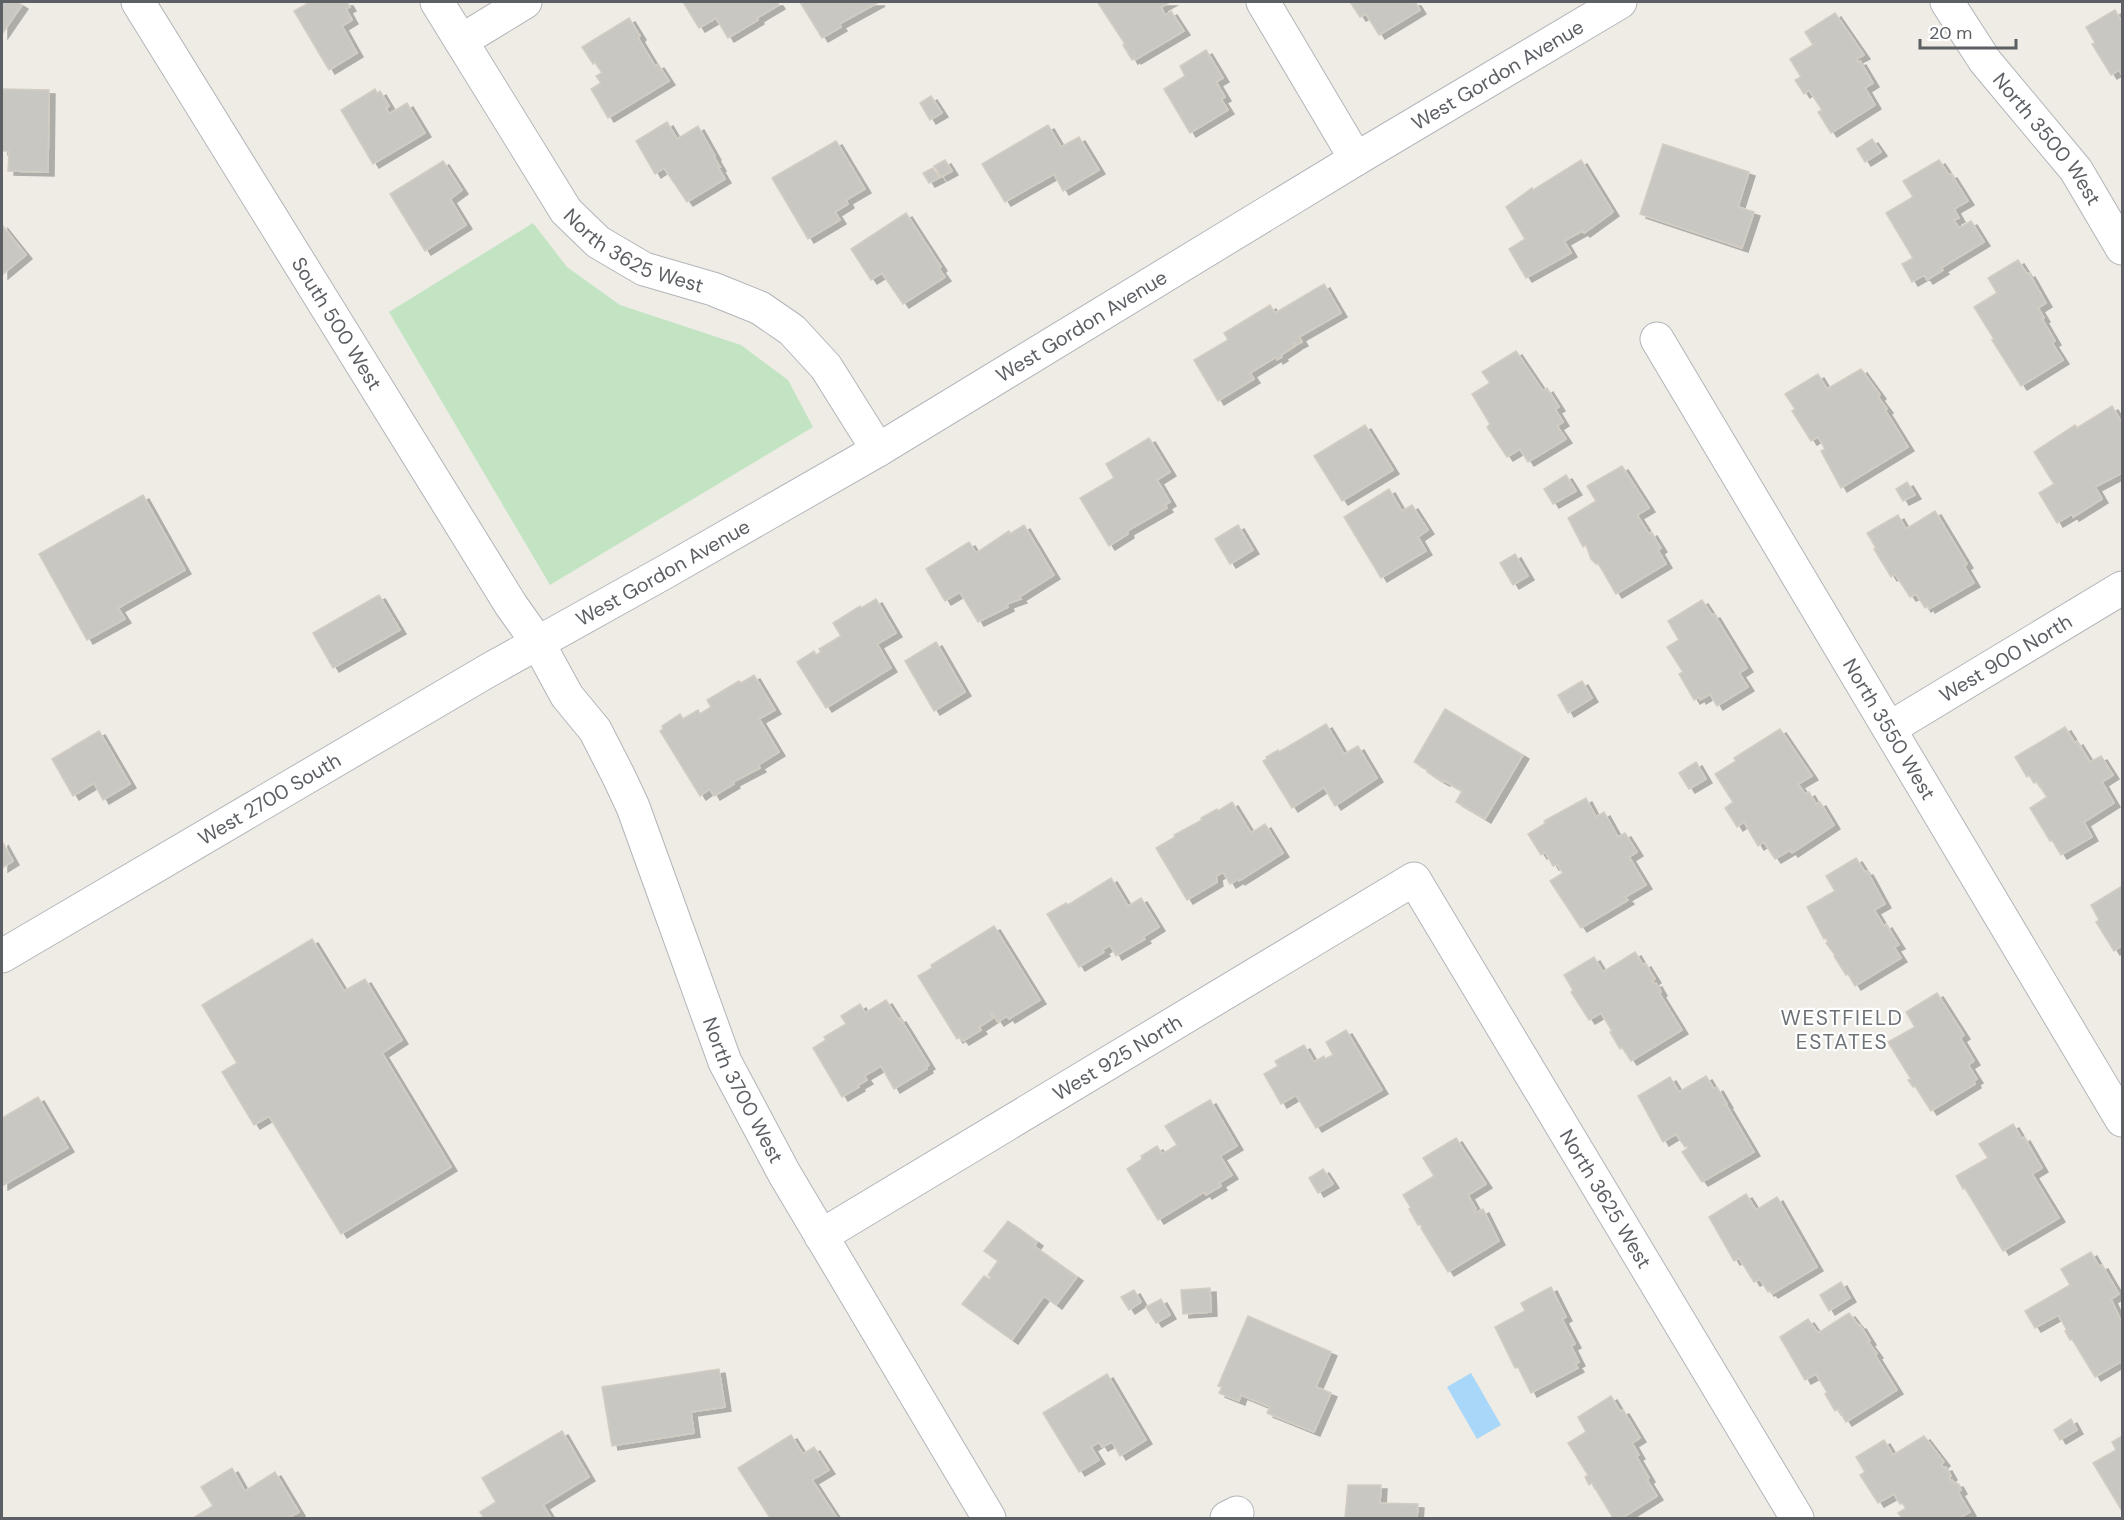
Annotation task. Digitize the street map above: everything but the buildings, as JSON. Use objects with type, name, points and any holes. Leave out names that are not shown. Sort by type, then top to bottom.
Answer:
[{"type":"street","name":"South 500 West","points":[[138,2],[504,595],[538,643]]},
{"type":"street","name":"North 3625 West","points":[[437,2],[566,211],[598,242],[644,269],[713,289],[741,300],[760,308],[792,330],[825,367],[878,450]]},
{"type":"street","points":[[461,41],[525,2]]},
{"type":"street","points":[[1263,2],[1356,159]]},
{"type":"street","name":"West Gordon Avenue","points":[[538,643],[878,450],[1356,159],[1620,2]]},
{"type":"street","name":"North 3500 West","points":[[1947,2],[1985,61],[2076,170],[2122,248]]},
{"type":"street","name":"North 3550 West","points":[[1657,339],[2121,1115]]},
{"type":"street","name":"West 900 North","points":[[1890,728],[2122,588]]},
{"type":"street","name":"West 2700 South","points":[[2,956],[479,675],[538,643]]},
{"type":"street","name":"North 3700 West","points":[[538,643],[567,696],[595,730],[633,807],[725,1062],[784,1173],[988,1518]]},
{"type":"street","name":"North 3625 West","points":[[1414,879],[1797,1518]]},
{"type":"street","name":"West 925 North","points":[[821,1236],[1414,879]]},
{"type":"green space","points":[[533,223],[567,267],[620,305],[741,345],[788,380],[813,427],[550,585],[389,312]]},
{"type":"water","points":[[1471,1373],[1501,1425],[1477,1439],[1447,1387]]},
{"type":"district","name":"WESTFIELD ESTATES","points":[[1842,1030]]}]
